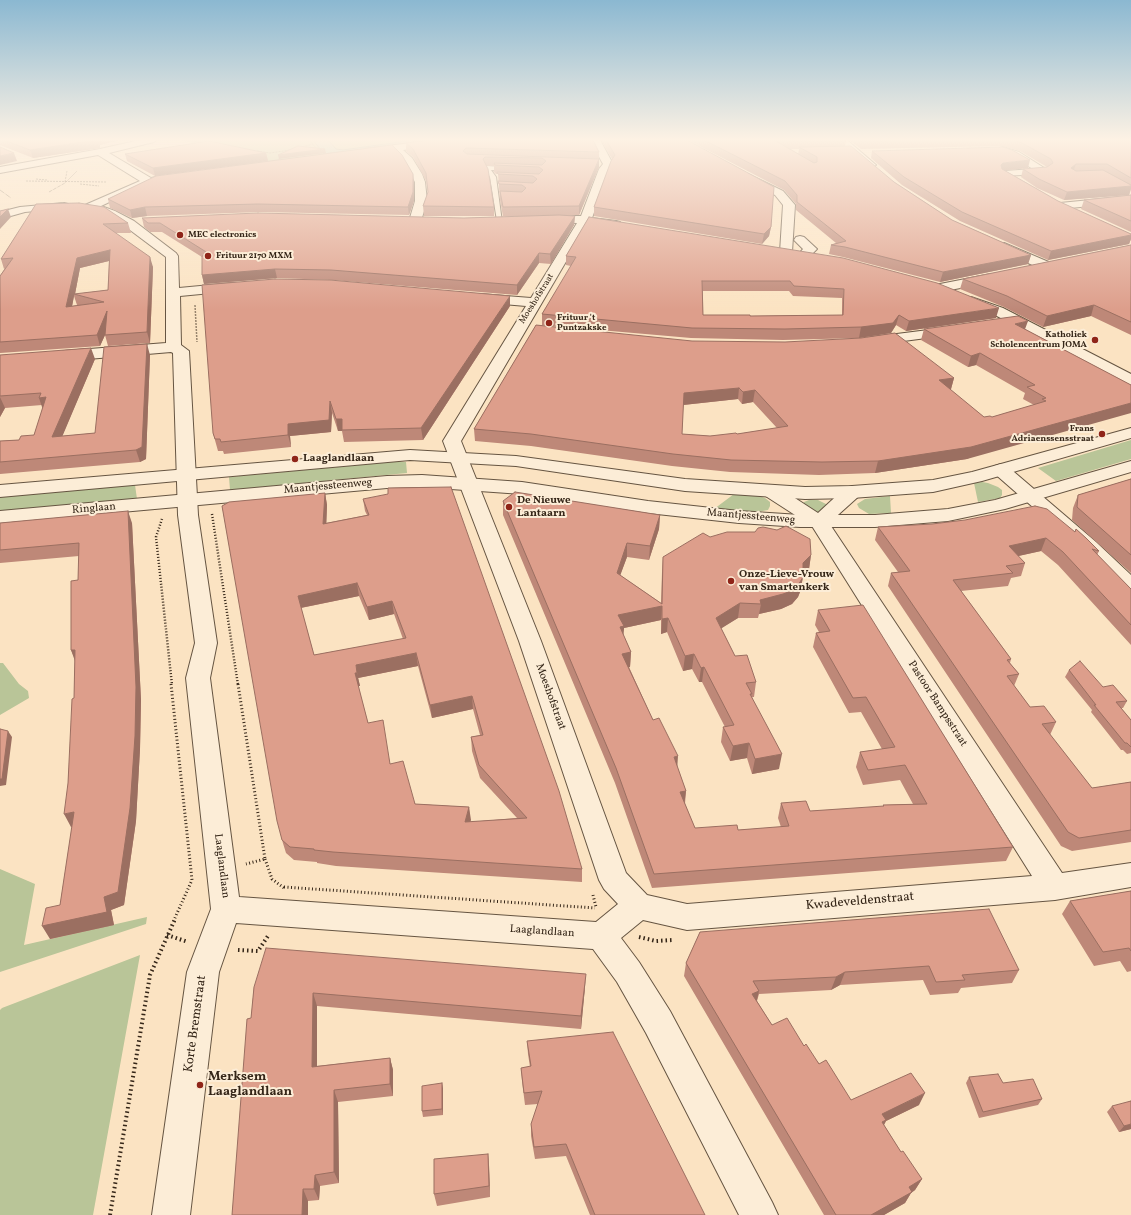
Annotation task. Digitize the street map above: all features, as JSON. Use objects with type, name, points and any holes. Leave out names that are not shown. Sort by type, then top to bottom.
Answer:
[{"type":"street","points":[[0,216],[15,211],[57,206],[89,207],[113,197]]},
{"type":"street","points":[[421,197],[421,201],[411,221],[428,221]]},
{"type":"street","name":"Moeshofstraat","points":[[457,457],[452,441],[525,329],[535,303],[585,220],[594,197]]},
{"type":"street","points":[[782,197],[789,205],[786,252]]},
{"type":"street","points":[[1060,206],[1131,199]]},
{"type":"street","points":[[1049,200],[1080,216]]},
{"type":"street","points":[[1,202],[15,211]]},
{"type":"street","name":"Laaglandlaan","points":[[89,207],[111,213],[130,224],[172,256],[174,347],[181,351],[186,475],[176,501],[206,643],[198,678],[226,908],[602,925]]},
{"type":"street","points":[[536,219],[585,220],[630,227]]},
{"type":"street","points":[[486,221],[514,220]]},
{"type":"street","points":[[130,224],[147,221]]},
{"type":"street","points":[[800,240],[811,249],[804,255]]},
{"type":"street","points":[[997,244],[1046,266]]},
{"type":"street","points":[[770,249],[820,258]]},
{"type":"street","points":[[1023,271],[1061,263]]},
{"type":"street","points":[[940,288],[1000,276]]},
{"type":"street","points":[[925,284],[940,288],[998,311],[1131,380]]},
{"type":"street","points":[[172,293],[243,286]]},
{"type":"street","points":[[467,297],[535,303]]},
{"type":"street","points":[[993,324],[1015,321]]},
{"type":"street","points":[[859,343],[963,329]]},
{"type":"street","points":[[47,357],[174,347]]},
{"type":"street","points":[[0,491],[410,455],[516,461],[684,485],[805,493],[852,492],[933,486],[1001,470],[1131,433]]},
{"type":"street","points":[[457,457],[469,483]]},
{"type":"street","name":"Maantjessteenweg","points":[[176,501],[422,480],[522,488],[656,508],[740,517],[819,522],[875,521],[948,514],[998,505],[1131,466]]},
{"type":"street","points":[[1001,470],[1089,546],[1131,587]]},
{"type":"street","name":"Moeshofstraat","points":[[469,483],[537,662],[614,880],[638,906]]},
{"type":"street","name":"Pastoor Bampsstraat","points":[[771,491],[819,522],[1055,886]]},
{"type":"street","points":[[819,522],[852,492]]},
{"type":"street","name":"Ringlaan","points":[[0,518],[176,501]]},
{"type":"street","name":"Kwadeveldenstraat","points":[[638,906],[687,917],[1055,886],[1131,875]]},
{"type":"street","points":[[638,906],[602,925],[658,1022],[760,1215]]},
{"type":"street","name":"Korte Bremstraat","points":[[171,1215],[203,972],[226,908]]},
{"type":"lane","points":[[495,197],[500,221]]},
{"type":"path","points":[[192,880],[265,859],[211,510],[215,498]]},
{"type":"path","points":[[110,1215],[150,975],[192,880],[156,537],[164,515],[176,501]]},
{"type":"path","points":[[284,887],[596,908],[602,925]]},
{"type":"shaded area","points":[[1131,440],[1131,459],[1056,481],[1038,468]]},
{"type":"shaded area","points":[[406,462],[407,473],[230,490],[229,477]]},
{"type":"shaded area","points":[[982,482],[998,487],[1002,490],[1002,495],[1000,498],[978,502],[974,483]]},
{"type":"shaded area","points":[[135,485],[137,499],[0,512],[0,497]]},
{"type":"shaded area","points":[[734,494],[759,496],[765,498],[770,502],[770,506],[768,510],[757,512],[714,509]]},
{"type":"shaded area","points":[[890,496],[891,513],[869,514],[859,508],[857,504],[865,499]]},
{"type":"shaded area","points":[[809,500],[818,500],[828,505],[823,512],[813,512],[802,506],[804,502]]},
{"type":"shaded area","points":[[0,663],[3,663],[19,684],[28,691],[29,698],[0,715]]},
{"type":"shaded area","points":[[0,869],[35,884],[24,945],[147,917],[146,924],[0,972]]},
{"type":"shaded area","points":[[140,955],[93,1215],[0,1215],[0,1010]]},
{"type":"building","points":[[113,197],[411,197],[408,207],[258,204],[145,207],[130,210],[108,199]]},
{"type":"building","points":[[426,197],[492,197],[494,207],[423,206]]},
{"type":"building","points":[[501,197],[583,197],[579,206],[503,207]]},
{"type":"building","points":[[598,197],[773,197],[771,227],[764,234],[594,207]]},
{"type":"building","points":[[797,197],[916,197],[952,220],[1031,255],[943,272],[845,247],[831,245],[846,241],[797,202]]},
{"type":"building","points":[[937,197],[1050,197],[1131,235],[1051,251],[962,212]]},
{"type":"building","points":[[1131,197],[1131,221],[1084,200]]},
{"type":"building","points":[[79,203],[104,207],[128,223],[103,224],[150,257],[147,332],[105,335],[107,311],[97,335],[0,342],[0,276],[13,258],[1,259],[36,204]],"holes":[[[110,250],[108,290],[74,294],[104,302],[66,307],[77,258]]]},
{"type":"building","points":[[8,209],[0,217],[0,211]]},
{"type":"building","points":[[258,213],[464,218],[559,215],[575,216],[550,254],[539,253],[517,285],[331,270],[275,269],[202,275],[202,256],[211,255],[160,223],[148,223],[142,218]]},
{"type":"building","points":[[589,217],[843,258],[937,283],[999,308],[909,321],[899,315],[893,323],[861,327],[785,329],[692,328],[542,314],[576,257],[566,256]],"holes":[[[702,281],[790,281],[794,286],[844,289],[843,315],[703,315]]]},
{"type":"building","points":[[1131,245],[1131,322],[1094,305],[1047,316],[1007,296],[963,279]]},
{"type":"building","points":[[275,279],[330,280],[510,296],[421,428],[342,430],[342,419],[336,419],[330,401],[329,420],[288,424],[288,435],[221,442],[220,439],[215,439],[213,433],[202,285]]},
{"type":"building","points":[[1018,316],[1028,321],[1015,324],[1131,385],[1131,403],[971,447],[878,461],[822,462],[731,460],[673,454],[531,434],[474,429],[536,325],[692,341],[785,342],[861,338],[895,333],[954,378],[939,380],[984,417],[992,417],[1046,401],[1042,399],[1046,398],[1027,387],[1035,385],[980,353],[971,356],[924,329]],"holes":[[[739,388],[743,392],[755,390],[788,426],[737,434],[710,436],[682,434],[684,393]]]},
{"type":"building","points":[[147,344],[142,447],[136,450],[0,462],[0,441],[19,440],[21,436],[34,435],[46,397],[39,398],[41,393],[0,396],[0,355],[91,348],[52,437],[95,433],[104,347]]},
{"type":"building","points":[[1131,479],[1131,555],[1077,507],[1078,495]]},
{"type":"building","points":[[451,487],[559,791],[582,869],[333,852],[290,847],[282,840],[277,821],[222,506],[229,502],[325,493],[323,524],[369,515],[363,499],[388,494],[388,488]],"holes":[[[357,583],[367,607],[392,601],[406,638],[314,655],[298,596]],[[416,653],[430,705],[472,696],[483,735],[471,737],[479,765],[527,818],[465,822],[469,807],[415,804],[403,761],[390,764],[383,720],[368,723],[355,673],[357,673],[356,665]]]},
{"type":"building","points":[[515,492],[660,515],[650,546],[627,543],[617,573],[662,604],[663,557],[703,533],[710,537],[727,532],[755,532],[758,528],[763,527],[777,530],[786,526],[810,539],[811,555],[803,563],[803,577],[794,590],[760,600],[761,604],[740,603],[716,618],[735,656],[747,655],[756,682],[746,683],[752,694],[750,694],[782,754],[755,759],[749,743],[733,746],[723,727],[734,725],[704,667],[701,668],[694,654],[685,656],[668,618],[662,619],[662,606],[618,615],[624,626],[620,627],[631,652],[622,654],[653,720],[659,718],[678,756],[674,757],[686,791],[680,792],[695,828],[737,825],[738,830],[789,826],[781,803],[806,801],[810,811],[884,806],[883,805],[927,804],[905,765],[868,770],[860,752],[895,747],[866,697],[853,698],[816,633],[830,631],[818,610],[863,605],[1013,847],[654,874],[616,768],[503,501]]},
{"type":"building","points":[[1035,506],[1047,509],[1075,532],[1076,529],[1099,551],[1092,549],[1131,589],[1131,625],[1063,552],[1046,538],[1009,546],[1025,563],[1006,566],[1013,573],[953,580],[1011,659],[1007,660],[1019,674],[1007,676],[1030,707],[1044,706],[1056,722],[1042,724],[1092,788],[1131,782],[1131,830],[1079,838],[1068,832],[891,573],[910,571],[878,527],[932,524],[965,520]]},
{"type":"building","points":[[128,511],[136,687],[135,736],[130,808],[118,892],[104,897],[107,912],[42,926],[46,908],[60,905],[74,812],[64,814],[68,783],[72,699],[74,698],[75,650],[71,650],[71,581],[78,580],[79,543],[0,550],[0,523]]},
{"type":"building","points":[[1080,661],[1103,687],[1113,685],[1127,701],[1116,702],[1131,720],[1131,747],[1125,743],[1094,705],[1096,705],[1069,670]]},
{"type":"building","points":[[0,729],[8,731],[2,779],[0,779]]},
{"type":"building","points":[[1131,891],[1131,951],[1129,948],[1103,952],[1070,901]]},
{"type":"building","points":[[989,909],[1019,970],[962,975],[965,980],[936,982],[929,966],[845,972],[836,977],[753,981],[759,991],[752,994],[772,1025],[787,1018],[804,1046],[806,1044],[819,1064],[826,1060],[851,1100],[911,1073],[925,1093],[882,1114],[886,1120],[882,1122],[901,1152],[903,1151],[922,1179],[909,1187],[912,1192],[871,1215],[836,1215],[686,963],[700,932]]},
{"type":"building","points":[[266,948],[586,974],[581,1016],[313,993],[312,1067],[390,1058],[390,1084],[334,1090],[334,1172],[315,1175],[314,1189],[303,1189],[302,1215],[232,1215],[247,1019],[251,1018],[254,987]]},
{"type":"building","points":[[613,1032],[705,1215],[595,1215],[566,1144],[534,1147],[531,1124],[542,1091],[524,1093],[521,1068],[531,1066],[527,1041]]},
{"type":"building","points":[[998,1074],[1003,1083],[1033,1079],[1042,1099],[983,1112],[969,1077]]},
{"type":"building","points":[[442,1083],[442,1109],[422,1111],[422,1086]]},
{"type":"building","points":[[1131,1101],[1131,1124],[1124,1126],[1112,1106]]},
{"type":"building","points":[[488,1154],[489,1186],[434,1194],[434,1159]]},
{"type":"place","name":"MEC electronics","points":[[180,235]]},
{"type":"place","name":"Frituur 2170 MXM","points":[[208,256]]},
{"type":"place","name":"Frituur 't Puntzakske","points":[[549,323]]},
{"type":"place","name":"Katholiek Scholencentrum JOMA","points":[[1095,340]]},
{"type":"place","name":"Frans Adriaenssensstraat","points":[[1102,434]]},
{"type":"place","name":"Laaglandlaan","points":[[295,459]]},
{"type":"place","name":"De Nieuwe Lantaarn","points":[[509,507]]},
{"type":"place","name":"Onze-Lieve-Vrouw van Smartenkerk","points":[[731,581]]},
{"type":"place","name":"Merksem Laaglandlaan","points":[[200,1085]]}]
